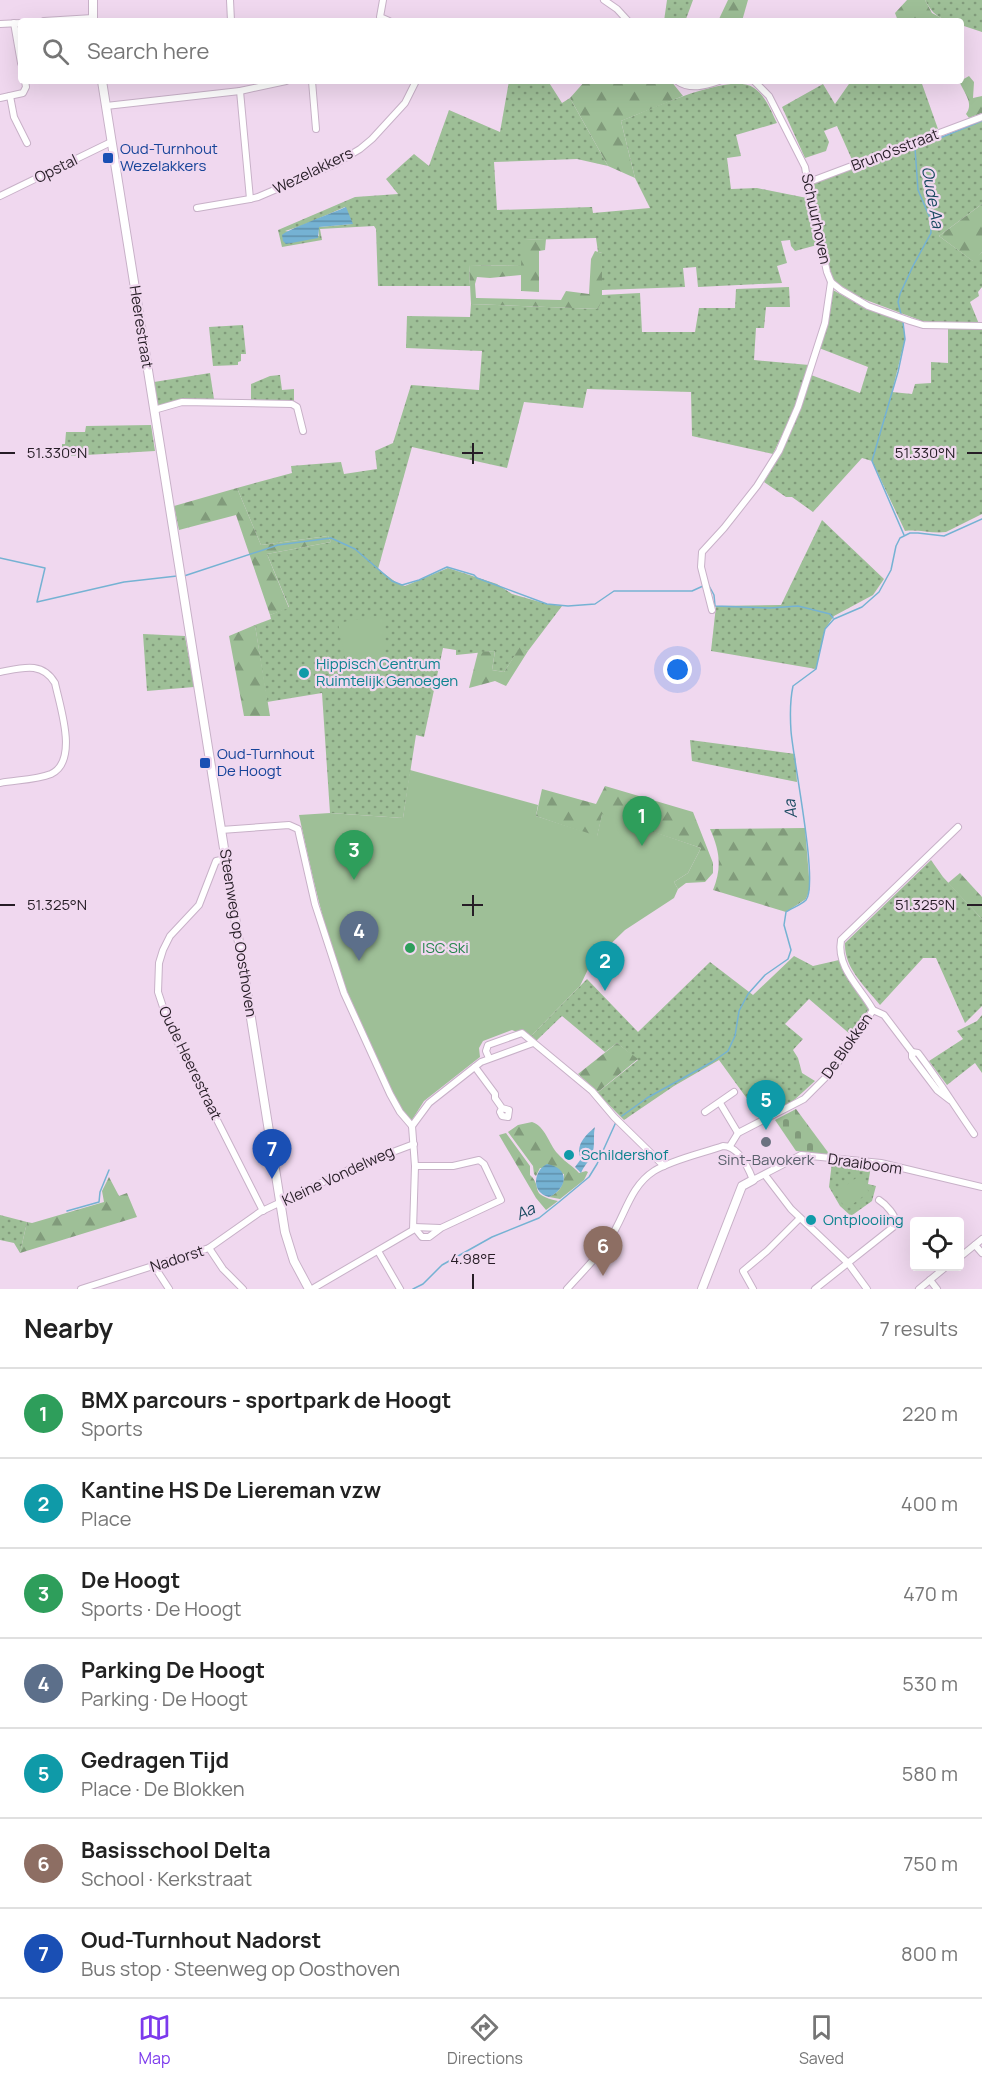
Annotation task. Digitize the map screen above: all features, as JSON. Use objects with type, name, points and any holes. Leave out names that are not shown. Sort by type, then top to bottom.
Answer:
[{"type":"street","points":[[93,0],[93,18]]},
{"type":"street","points":[[230,0],[231,18]]},
{"type":"street","points":[[382,18],[380,17],[383,0]]},
{"type":"street","points":[[604,0],[625,18]]},
{"type":"street","points":[[0,24],[17,23]]},
{"type":"street","points":[[0,98],[26,91],[25,84]]},
{"type":"street","name":"Heerestraat","points":[[102,84],[180,573]]},
{"type":"street","points":[[106,106],[240,91],[272,84]]},
{"type":"street","points":[[312,84],[316,129]]},
{"type":"street","name":"Wezelakkers","points":[[197,208],[258,197],[335,164],[372,140],[405,103],[414,84]]},
{"type":"street","points":[[681,84],[695,87],[707,84]]},
{"type":"street","name":"Schuurhoven","points":[[759,84],[769,96],[805,167],[831,282],[868,306],[923,325],[982,326]]},
{"type":"street","name":"Wezelakkers","points":[[240,91],[250,199]]},
{"type":"street","points":[[9,96],[14,117],[27,143]]},
{"type":"street","name":"Bruno'sstraat","points":[[809,182],[982,117]]},
{"type":"street","name":"Opstal","points":[[0,196],[111,142]]},
{"type":"street","points":[[712,610],[700,567],[702,552],[751,494],[779,451],[798,407],[825,322],[831,282]]},
{"type":"street","points":[[154,410],[182,402],[292,404],[297,407],[303,431]]},
{"type":"street","name":"Steenweg op Oosthoven","points":[[180,573],[288,1244],[310,1289]]},
{"type":"street","points":[[0,672],[33,667],[51,676],[55,683],[67,750],[64,762],[51,774],[0,783]]},
{"type":"street","points":[[221,830],[290,825],[298,829],[315,904],[344,993],[390,1094],[400,1112],[412,1126],[415,1166],[414,1227],[409,1233],[310,1289]]},
{"type":"street","name":"De Blokken","points":[[738,1133],[804,1099],[843,1056],[873,1010],[843,965],[840,956],[841,940],[958,827]]},
{"type":"street","name":"Oude Heerestraat","points":[[226,858],[216,861],[199,905],[170,936],[159,963],[158,992],[169,1025],[263,1211]]},
{"type":"street","points":[[873,1010],[884,1016],[912,1052],[912,1057],[937,1090],[950,1100],[974,1134]]},
{"type":"street","points":[[489,1058],[486,1047],[488,1045],[522,1033],[592,1091],[614,1117],[664,1166]]},
{"type":"street","points":[[412,1126],[429,1103],[475,1067],[489,1058],[533,1043]]},
{"type":"street","points":[[475,1067],[483,1075],[502,1108]]},
{"type":"street","points":[[705,1112],[734,1092]]},
{"type":"street","points":[[720,1103],[738,1133],[730,1146]]},
{"type":"street","name":"Kleine Vondelweg","points":[[263,1211],[361,1164],[414,1144]]},
{"type":"street","points":[[567,1289],[591,1264],[610,1239],[639,1184],[664,1166],[723,1146],[730,1146]]},
{"type":"street","points":[[702,1289],[742,1186],[753,1180],[749,1169],[730,1146]]},
{"type":"street","name":"Draaiboom","points":[[753,1180],[801,1155],[881,1163],[982,1187]]},
{"type":"street","points":[[415,1166],[453,1167],[479,1160],[484,1164],[501,1200],[509,1203]]},
{"type":"street","points":[[765,1175],[781,1198],[848,1263],[867,1289]]},
{"type":"street","points":[[414,1227],[424,1238],[429,1237],[441,1228],[501,1200]]},
{"type":"street","points":[[815,1289],[897,1224],[885,1204],[879,1200]]},
{"type":"street","name":"Nadorst","points":[[81,1289],[209,1248],[263,1211]]},
{"type":"street","points":[[753,1289],[743,1271],[800,1218]]},
{"type":"street","points":[[964,1254],[982,1239]]},
{"type":"street","points":[[975,1245],[982,1253]]},
{"type":"street","points":[[209,1248],[224,1269],[243,1289]]},
{"type":"street","points":[[378,1251],[400,1289]]},
{"type":"street","points":[[154,1266],[169,1289]]},
{"type":"street","points":[[919,1289],[941,1271]]},
{"type":"street","points":[[930,1280],[937,1289]]},
{"type":"green space","points":[[667,0],[693,0],[686,18],[664,18]]},
{"type":"green space","points":[[728,0],[748,0],[743,18],[719,18]]},
{"type":"green space","points":[[907,0],[925,0],[932,13],[941,18],[897,18],[895,13]]},
{"type":"green space","points":[[925,0],[982,0],[982,32],[964,26],[964,18],[942,18],[932,10]]},
{"type":"green space","points":[[969,76],[974,82],[973,98],[982,96],[982,113],[969,118],[966,114],[969,103],[960,84],[964,84],[964,79]]},
{"type":"green space","points":[[508,84],[550,84],[562,103],[570,98],[608,166],[577,159],[494,162],[497,210],[592,207],[593,213],[650,208],[635,178],[621,121],[709,88],[743,84],[754,88],[765,99],[777,123],[736,135],[741,156],[727,158],[731,189],[757,188],[807,198],[817,245],[795,251],[790,240],[781,241],[787,263],[777,266],[782,283],[698,287],[696,267],[683,268],[685,287],[602,290],[602,253],[598,252],[596,238],[523,240],[522,266],[469,265],[470,286],[378,286],[374,226],[320,229],[322,240],[282,247],[278,230],[355,197],[398,194],[386,179],[414,154],[429,166],[449,110],[500,132]],"holes":[[[345,207],[352,224],[319,227],[319,236],[285,231]]]},
{"type":"green space","points":[[582,84],[673,84],[683,96],[621,121],[635,178],[608,166],[570,98]]},
{"type":"green space","points":[[823,84],[835,104],[849,84],[922,84],[938,129],[853,162],[837,126],[824,131],[829,142],[826,151],[805,158],[782,107]]},
{"type":"green space","points":[[982,121],[982,204],[939,236],[973,261],[982,252],[982,287],[978,292],[979,296],[970,302],[979,324],[922,321],[858,297],[832,279],[812,188],[814,182],[912,145],[916,148]]},
{"type":"green space","points":[[982,204],[982,252],[974,262],[939,236]]},
{"type":"green space","points":[[546,239],[545,250],[539,251],[539,292],[521,291],[521,275],[477,277],[476,298],[561,300],[566,291],[589,294],[591,259],[595,251],[602,253],[602,300],[598,309],[471,304],[469,265],[521,266],[522,240]]},
{"type":"green space","points":[[789,287],[790,307],[766,307],[764,328],[756,328],[754,360],[809,365],[793,412],[773,454],[692,436],[691,392],[587,389],[583,408],[524,402],[507,468],[412,447],[378,569],[405,586],[448,568],[497,584],[512,594],[562,606],[528,651],[520,648],[504,672],[492,670],[495,651],[456,655],[456,650],[443,648],[424,737],[416,735],[403,818],[330,813],[322,693],[267,702],[255,625],[271,619],[270,615],[289,607],[267,554],[331,542],[328,536],[261,545],[237,488],[292,473],[291,466],[341,462],[344,474],[377,469],[375,451],[393,443],[411,385],[479,390],[482,351],[406,348],[407,316],[470,317],[471,304],[598,309],[602,295],[640,293],[642,332],[695,332],[699,308],[735,308],[736,289]]},
{"type":"green space","points":[[833,290],[862,306],[903,322],[905,339],[892,392],[912,394],[915,384],[931,383],[931,362],[948,363],[948,328],[982,327],[982,514],[946,532],[905,531],[872,461],[862,458],[813,512],[792,497],[786,497],[764,482],[782,450],[811,375],[860,393],[868,367],[819,348]]},
{"type":"green space","points":[[243,325],[246,354],[241,354],[241,361],[238,365],[213,366],[209,327]]},
{"type":"green space","points":[[210,373],[214,399],[185,399],[160,407],[158,405],[154,382]]},
{"type":"green space","points":[[280,375],[282,390],[294,389],[294,402],[251,400],[251,384],[270,376]]},
{"type":"green space","points":[[151,425],[155,451],[69,456],[68,450],[62,451],[66,432],[85,432],[86,426]]},
{"type":"green space","points":[[237,488],[261,545],[328,536],[331,542],[267,554],[289,608],[270,615],[236,515],[179,530],[174,506]]},
{"type":"green space","points":[[822,520],[884,579],[873,595],[834,616],[825,629],[816,669],[711,651],[716,606],[781,605]]},
{"type":"green space","points":[[384,616],[384,667],[360,682],[350,684],[338,623]]},
{"type":"green space","points":[[255,625],[270,716],[244,716],[229,636]]},
{"type":"green space","points":[[143,634],[185,636],[194,687],[147,691]]},
{"type":"green space","points":[[520,647],[528,651],[506,686],[495,681],[469,688],[478,652],[495,651],[492,670],[504,672]]},
{"type":"green space","points":[[690,740],[795,754],[797,782],[692,761]]},
{"type":"green space","points":[[410,770],[538,805],[536,816],[597,836],[602,814],[701,848],[688,873],[674,882],[678,889],[674,898],[625,930],[591,963],[580,986],[531,1036],[525,1032],[512,1030],[483,1041],[479,1048],[480,1057],[424,1101],[412,1120],[402,1112],[347,993],[323,918],[299,815],[330,813],[403,818]]},
{"type":"green space","points":[[605,786],[693,812],[713,863],[713,873],[705,882],[686,883],[678,889],[674,882],[688,873],[701,848],[602,815],[597,837],[536,816],[542,789],[596,804]]},
{"type":"green space","points":[[805,828],[810,889],[806,899],[786,912],[713,890],[719,860],[710,829]]},
{"type":"green space","points":[[931,860],[943,877],[982,919],[982,1006],[965,1023],[936,958],[923,958],[880,1005],[856,976],[846,952],[845,943]]},
{"type":"green space","points":[[960,873],[982,897],[982,919],[948,883]]},
{"type":"green space","points":[[794,956],[813,966],[839,960],[868,1006],[868,1010],[851,1035],[809,999],[785,1024],[803,1039],[793,1050],[802,1073],[815,1081],[792,1102],[761,1118],[719,1060],[674,1086],[624,1120],[597,1093],[638,1060],[617,1043],[605,1052],[562,1016],[536,1041],[531,1036],[587,979],[638,1032],[710,962],[753,995]]},
{"type":"green space","points":[[982,1015],[982,1073],[975,1063],[947,1085],[929,1061],[963,1039],[957,1031],[977,1021]]},
{"type":"green space","points":[[617,1043],[638,1059],[598,1092],[578,1074]]},
{"type":"green space","points":[[796,1109],[830,1155],[796,1151],[775,1120]]},
{"type":"green space","points":[[532,1122],[541,1128],[563,1159],[579,1173],[588,1172],[584,1180],[560,1199],[549,1197],[560,1188],[564,1174],[540,1168],[536,1176],[533,1166],[508,1132],[518,1125]]},
{"type":"green space","points":[[506,1133],[530,1166],[530,1175],[539,1193],[558,1201],[546,1210],[536,1198],[499,1135]]},
{"type":"green space","points":[[832,1162],[871,1166],[868,1184],[876,1186],[872,1201],[851,1216],[840,1206],[829,1187]]},
{"type":"green space","points":[[859,1176],[869,1192],[846,1209],[835,1193]]},
{"type":"green space","points":[[109,1177],[119,1196],[127,1193],[137,1217],[20,1253],[27,1222],[32,1223],[104,1202],[102,1191]]},
{"type":"green space","points":[[0,1215],[27,1222],[20,1253],[14,1243],[0,1240]]},
{"type":"water","points":[[346,207],[353,224],[319,227],[318,238],[286,244],[283,241],[282,235],[285,233]]},
{"type":"water","points":[[595,1127],[594,1148],[581,1173],[575,1167],[581,1159],[580,1145]]},
{"type":"water","points":[[547,1164],[560,1170],[564,1179],[560,1189],[549,1197],[539,1191],[536,1182],[542,1167]]},
{"type":"waterway","name":"Oude Aa","points":[[901,314],[898,302],[900,294],[931,233],[930,218],[918,190],[915,148],[982,121]]},
{"type":"waterway","name":"Oude Aa","points":[[903,322],[905,339],[898,372],[872,461],[904,535]]},
{"type":"waterway","name":"Aa","points":[[622,1116],[647,1098],[728,1051],[735,1036],[739,1011],[748,994],[765,975],[788,959],[791,950],[784,925],[786,912],[806,900],[809,889],[804,820],[791,731],[791,697],[793,686],[816,669],[825,629],[834,619],[862,607],[879,592],[891,570],[900,538],[910,533],[944,536],[982,519]]},
{"type":"waterway","points":[[184,576],[278,545],[331,538],[355,549],[392,581],[402,585],[447,567],[474,575],[547,604],[568,606],[595,604],[614,591],[692,591],[703,586]]},
{"type":"waterway","points":[[0,558],[45,568],[37,602],[124,582],[177,576]]},
{"type":"waterway","points":[[708,584],[714,595],[715,606],[770,608],[798,606],[830,614],[833,618]]},
{"type":"waterway","name":"Aa","points":[[413,1289],[423,1284],[442,1265],[492,1237],[539,1218],[559,1202],[589,1177],[616,1122]]},
{"type":"waterway","points":[[67,1211],[99,1202],[100,1192],[109,1170]]},
{"type":"place","name":"Oud-Turnhout Wezelakkers","points":[[108,158]]},
{"type":"place","name":"Hippisch Centrum Ruimtelijk Genoegen","points":[[304,673]]},
{"type":"place","name":"Oud-Turnhout De Hoogt","points":[[205,763]]},
{"type":"place","name":"BMX parcours - sportpark de Hoogt","points":[[642,846]]},
{"type":"place","name":"De Hoogt","points":[[354,880]]},
{"type":"place","name":"ISC Ski","points":[[410,948]]},
{"type":"place","name":"Parking De Hoogt","points":[[359,961]]},
{"type":"place","name":"Kantine HS De Liereman vzw","points":[[605,991]]},
{"type":"place","name":"Gedragen Tijd","points":[[766,1130]]},
{"type":"place","name":"Sint-Bavokerk","points":[[766,1142]]},
{"type":"place","name":"Schildershof","points":[[569,1155]]},
{"type":"place","name":"Oud-Turnhout Nadorst","points":[[272,1179]]},
{"type":"place","name":"Ontplooiing","points":[[811,1220]]},
{"type":"place","name":"Basisschool Delta","points":[[603,1276]]}]
